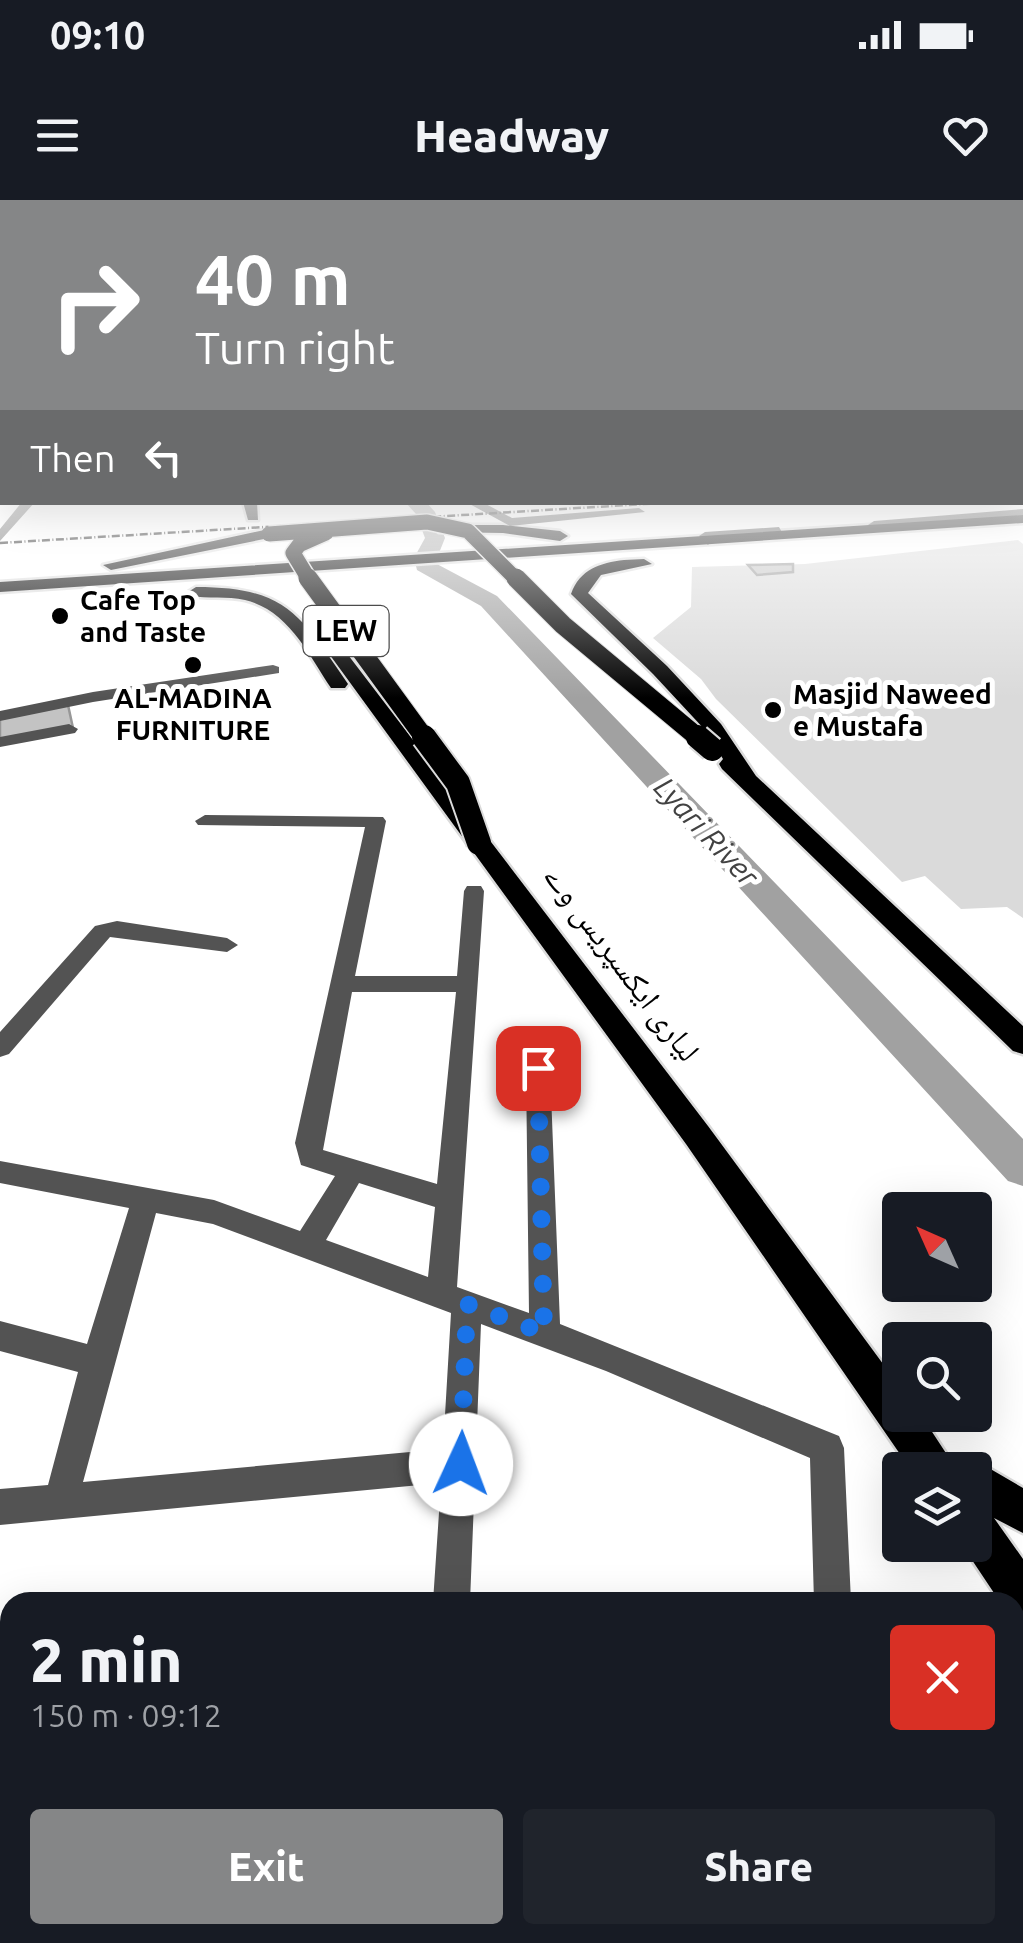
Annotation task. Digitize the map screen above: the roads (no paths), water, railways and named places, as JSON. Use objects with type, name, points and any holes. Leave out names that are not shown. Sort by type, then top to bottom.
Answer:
[{"type":"highway","points":[[29,584],[262,535]]},
{"type":"highway","name":"لیاری ایکسپریس وے","points":[[264,535],[317,624],[395,735],[882,1388]]},
{"type":"highway","name":"LEW","points":[[321,535],[299,544],[293,553],[327,608],[458,783],[478,843]]},
{"type":"highway","points":[[472,535],[563,624],[745,776],[1023,1043]]},
{"type":"highway","points":[[497,535],[533,568]]},
{"type":"highway","name":"LEW","points":[[559,535],[644,545]]},
{"type":"highway","points":[[490,560],[769,535]]},
{"type":"highway","points":[[0,597],[321,571],[921,535]]},
{"type":"highway","points":[[779,554],[910,536]]},
{"type":"highway","points":[[694,560],[752,556]]},
{"type":"highway","points":[[660,564],[597,571],[586,578],[579,594],[660,670],[714,728],[745,776]]},
{"type":"highway","points":[[12,567],[55,572],[84,570]]},
{"type":"highway","points":[[0,587],[321,571]]},
{"type":"highway","name":"LEW","points":[[67,592],[139,596],[208,592],[258,596],[277,604],[307,637],[381,743],[478,843]]},
{"type":"highway","points":[[563,596],[648,676],[712,749]]},
{"type":"highway","name":"LEW","points":[[922,1432],[942,1452]]},
{"type":"highway","points":[[992,1491],[1023,1512]]},
{"type":"highway","points":[[992,1552],[1020,1592]]},
{"type":"street","points":[[0,716],[93,697],[273,670]]},
{"type":"street","points":[[0,742],[69,729]]},
{"type":"street","points":[[0,760],[23,738]]},
{"type":"street","points":[[205,822],[376,821],[308,1143],[312,1157],[449,1200]]},
{"type":"street","points":[[453,1592],[461,1464],[449,1200],[474,891]]},
{"type":"street","points":[[0,1048],[103,931],[117,928],[227,945]]},
{"type":"street","points":[[342,984],[468,984]]},
{"type":"street","points":[[538,1068],[544,1333]]},
{"type":"street","points":[[307,1245],[353,1170]]},
{"type":"street","points":[[0,1172],[214,1212],[544,1333],[827,1448],[838,1592]]},
{"type":"street","points":[[61,1502],[97,1362],[146,1198]]},
{"type":"street","points":[[0,1336],[97,1362]]},
{"type":"street","points":[[0,1507],[461,1464]]},
{"type":"waterway","name":"Lyari River","points":[[434,535],[424,566],[489,601],[1023,1168]]},
{"type":"railway","points":[[0,543],[127,535]]},
{"type":"place","name":"Cafe Top and Taste","points":[[60,616]]},
{"type":"place","name":"AL-MADINA FURNITURE","points":[[193,665]]},
{"type":"place","name":"Masjid Naweed e Mustafa","points":[[773,710]]}]
